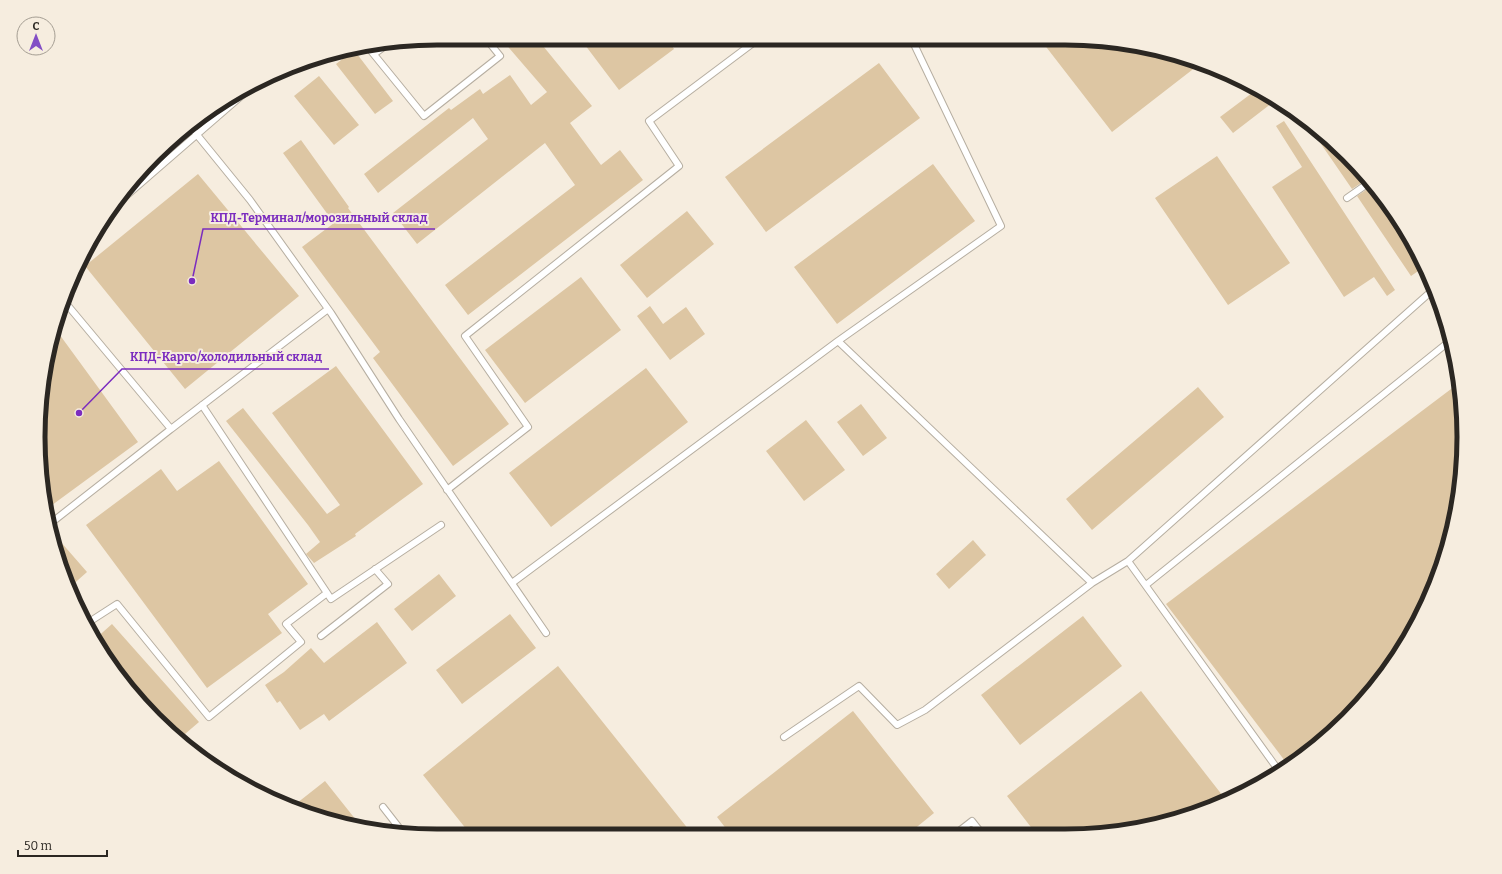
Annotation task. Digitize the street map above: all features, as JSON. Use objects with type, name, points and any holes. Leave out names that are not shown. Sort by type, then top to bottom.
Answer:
[{"type":"lane","points":[[371,51],[424,116],[500,56],[491,45]]},
{"type":"lane","points":[[447,490],[528,427],[465,336],[679,166],[649,121],[750,45]]},
{"type":"lane","points":[[512,583],[838,342],[1001,226],[914,45]]},
{"type":"lane","points":[[374,54],[381,49]]},
{"type":"lane","points":[[133,189],[233,103]]},
{"type":"lane","points":[[193,130],[250,200],[328,309],[399,419],[546,633]]},
{"type":"lane","points":[[1347,198],[1365,185]]},
{"type":"lane","points":[[784,737],[859,686],[897,725],[926,710],[1092,583],[1128,561],[1429,293]]},
{"type":"lane","points":[[68,306],[171,429]]},
{"type":"lane","points":[[54,520],[328,309]]},
{"type":"lane","points":[[838,342],[1092,583]]},
{"type":"lane","points":[[1146,585],[1446,344]]},
{"type":"lane","points":[[202,405],[331,599],[441,524]]},
{"type":"lane","points":[[1128,561],[1276,767]]},
{"type":"lane","points":[[322,636],[388,584],[375,569]]},
{"type":"lane","points":[[91,621],[117,604],[209,717],[301,642],[286,624],[327,593]]},
{"type":"lane","points":[[383,807],[399,827]]},
{"type":"lane","points":[[962,829],[972,821],[978,829]]},
{"type":"building","points":[[506,45],[542,45],[592,106],[570,123],[601,165],[620,150],[643,180],[468,315],[445,285],[575,185],[545,143],[417,244],[393,213],[488,139],[473,118],[378,193],[364,174],[449,108],[451,110],[480,89],[483,94],[510,75],[531,105],[547,92]]},
{"type":"building","points":[[585,45],[671,45],[674,49],[619,90]]},
{"type":"building","points":[[1045,45],[1116,48],[1166,58],[1195,68],[1112,132]]},
{"type":"building","points":[[357,54],[393,101],[375,114],[336,64],[346,56]]},
{"type":"building","points":[[879,63],[920,118],[766,232],[725,177]]},
{"type":"building","points":[[319,76],[359,125],[334,145],[294,96]]},
{"type":"building","points":[[1252,93],[1271,104],[1233,133],[1220,117]]},
{"type":"building","points":[[1284,121],[1395,290],[1387,296],[1374,277],[1344,297],[1272,187],[1302,167],[1276,126]]},
{"type":"building","points":[[1315,135],[1342,160],[1363,182],[1352,189]]},
{"type":"building","points":[[301,140],[349,207],[348,208],[509,424],[453,466],[373,358],[380,352],[302,247],[334,223],[283,153]]},
{"type":"building","points":[[1217,156],[1290,263],[1228,305],[1155,198]]},
{"type":"building","points":[[933,164],[975,221],[837,324],[794,267]]},
{"type":"building","points":[[198,174],[299,296],[185,389],[85,266]]},
{"type":"building","points":[[1368,189],[1391,219],[1420,270],[1411,276],[1357,196]]},
{"type":"building","points":[[687,211],[714,244],[647,298],[620,265]]},
{"type":"building","points":[[581,277],[621,330],[525,403],[485,350]]},
{"type":"building","points":[[650,306],[663,324],[686,307],[705,334],[670,360],[637,316]]},
{"type":"building","points":[[59,334],[138,442],[51,505],[48,488],[46,463],[46,411],[48,386]]},
{"type":"building","points":[[336,366],[423,484],[355,534],[356,536],[314,563],[306,554],[320,542],[226,421],[243,408],[327,514],[340,505],[272,413]]},
{"type":"building","points":[[646,368],[688,422],[551,527],[509,473]]},
{"type":"building","points":[[1198,387],[1224,417],[1092,530],[1066,499]]},
{"type":"building","points":[[1454,387],[1457,437],[1454,488],[1444,538],[1427,587],[1417,610],[1404,633],[1376,676],[1342,714],[1304,748],[1285,761],[1166,604]]},
{"type":"building","points":[[861,404],[887,438],[863,456],[837,422]]},
{"type":"building","points":[[806,420],[845,470],[804,501],[766,451]]},
{"type":"building","points":[[219,461],[308,584],[268,614],[282,633],[207,688],[86,525],[161,469],[177,491]]},
{"type":"building","points":[[58,539],[87,572],[74,584]]},
{"type":"building","points":[[973,540],[986,555],[949,589],[936,574]]},
{"type":"building","points":[[439,574],[456,596],[412,631],[394,609]]},
{"type":"building","points":[[510,614],[536,648],[462,704],[436,670]]},
{"type":"building","points":[[1083,616],[1122,666],[1020,745],[981,695]]},
{"type":"building","points":[[377,622],[407,663],[329,721],[324,714],[300,730],[280,701],[277,703],[265,685],[284,672],[311,648],[324,663]]},
{"type":"building","points":[[112,624],[199,722],[183,736],[179,732],[142,695],[126,676],[99,635]]},
{"type":"building","points":[[558,666],[688,829],[466,829],[423,775]]},
{"type":"building","points":[[1141,691],[1223,796],[1166,816],[1116,826],[1065,829],[1032,829],[1007,796]]},
{"type":"building","points":[[853,711],[934,813],[914,829],[726,829],[717,817]]},
{"type":"building","points":[[325,781],[356,820],[336,816],[297,803]]},
{"type":"place","name":"КПД-Терминал/морозильный склад","points":[[192,281]]},
{"type":"place","name":"КПД-Карго/холодильный склад","points":[[79,413]]}]
